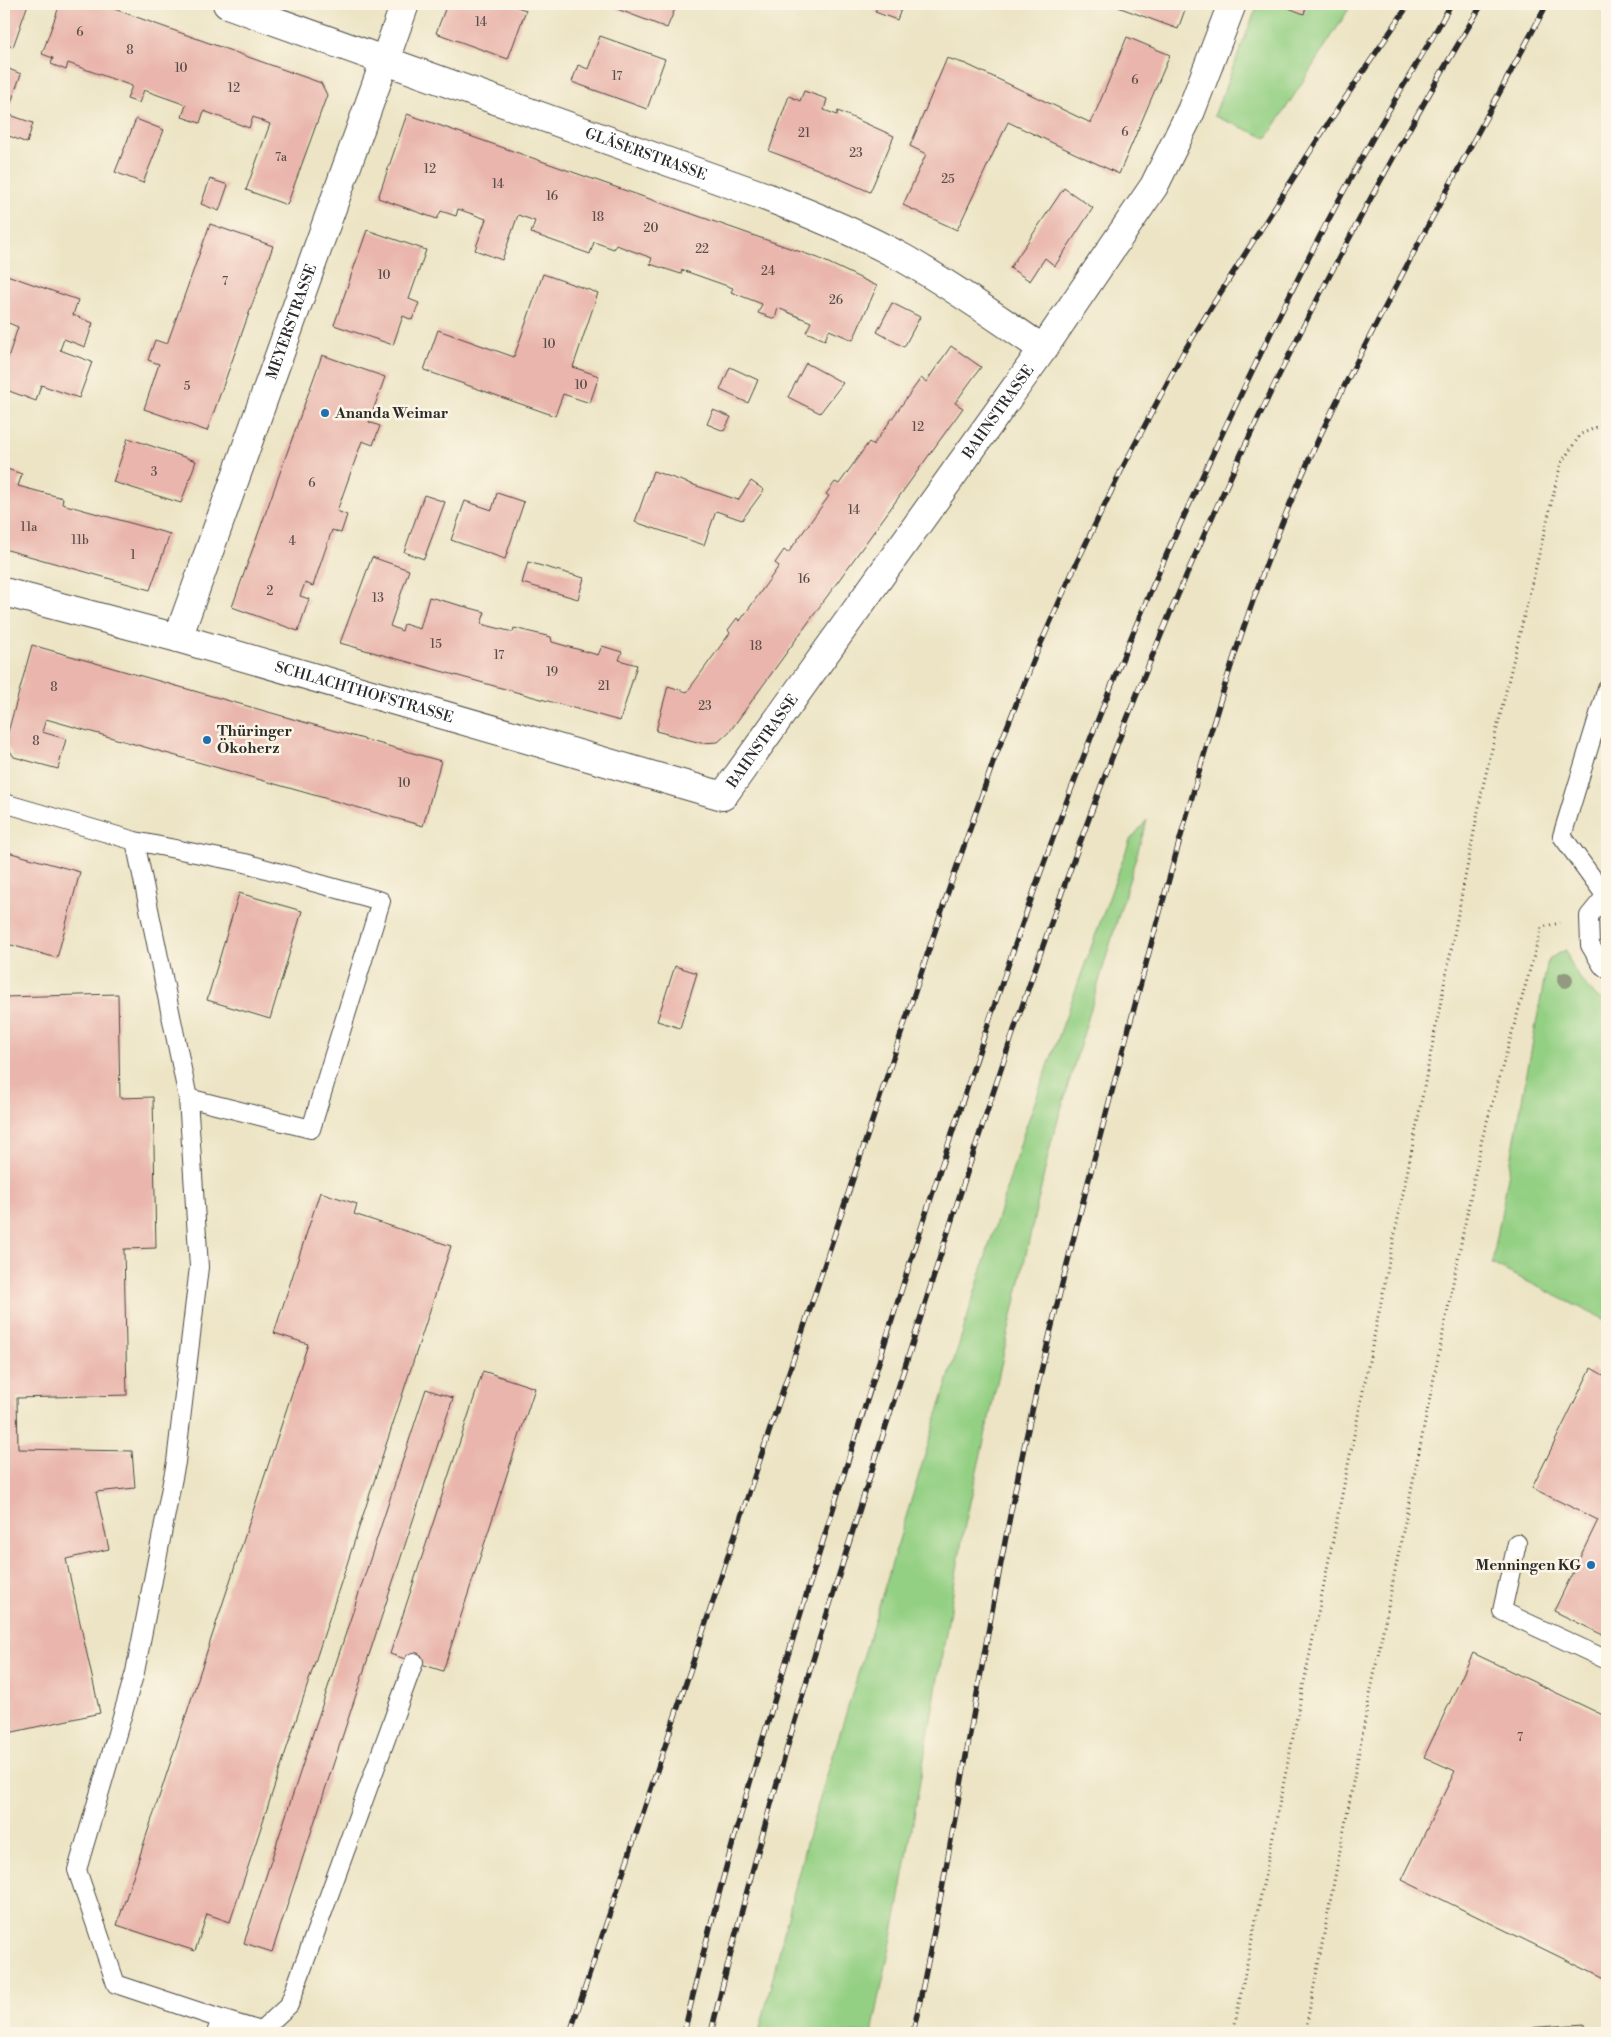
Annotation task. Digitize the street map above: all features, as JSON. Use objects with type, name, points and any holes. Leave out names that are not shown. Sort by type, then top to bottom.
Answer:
[{"type":"street","name":"GLÄSERSTRASSE","points":[[226,4],[764,196],[831,223],[910,262],[1043,349]]},
{"type":"street","name":"MEYERSTRASSE","points":[[178,638],[405,4]]},
{"type":"street","name":"BAHNSTRASSE","points":[[723,796],[1043,349],[1154,186],[1191,111],[1232,4]]},
{"type":"street","name":"SCHLACHTHOFSTRASSE","points":[[4,594],[178,638],[723,796]]},
{"type":"lane","points":[[1607,688],[1562,836],[1606,895],[1590,916],[1590,945],[1602,965],[1607,969]]},
{"type":"lane","points":[[4,803],[135,841],[246,864],[381,901],[311,1129],[188,1098]]},
{"type":"lane","points":[[135,841],[188,1098],[199,1267],[176,1462],[135,1672],[77,1870],[116,1984],[219,2026],[261,2031],[289,2005],[414,1662]]},
{"type":"lane","points":[[1517,1543],[1502,1611],[1607,1660]]},
{"type":"path","points":[[1233,2033],[1484,786],[1560,463],[1581,434],[1607,424]]},
{"type":"path","points":[[1305,2033],[1367,1711],[1482,1139],[1542,927],[1590,916]]},
{"type":"green space","points":[[1258,4],[1352,4],[1267,138],[1214,116]]},
{"type":"green space","points":[[1147,820],[1051,1143],[964,1529],[898,1908],[872,2033],[759,2033],[805,1847],[1023,1135],[1130,840]]},
{"type":"green space","points":[[1566,950],[1576,973],[1607,1004],[1607,1321],[1492,1264],[1548,959]]},
{"type":"building","points":[[4,4],[28,4],[13,47],[4,44]]},
{"type":"building","points":[[60,4],[100,4],[321,83],[327,95],[287,205],[246,190],[270,124],[253,117],[249,128],[204,111],[200,123],[182,117],[186,105],[144,90],[139,103],[127,99],[132,86],[68,63],[66,70],[51,64],[53,58],[42,54]]},
{"type":"building","points":[[447,4],[507,4],[526,10],[508,59],[436,33]]},
{"type":"building","points":[[613,4],[677,4],[667,28],[612,7]]},
{"type":"building","points":[[878,4],[903,4],[897,20],[875,12]]},
{"type":"building","points":[[1119,4],[1187,4],[1178,29],[1118,7]]},
{"type":"building","points":[[1278,4],[1307,4],[1304,14]]},
{"type":"building","points":[[600,36],[665,59],[647,109],[572,82],[578,65],[588,69]]},
{"type":"building","points":[[1127,37],[1170,55],[1119,174],[1008,122],[957,230],[903,205],[926,154],[910,146],[947,58],[966,64],[1091,123]]},
{"type":"building","points":[[4,67],[21,74],[7,114],[33,123],[27,143],[4,134]]},
{"type":"building","points":[[804,91],[827,99],[824,110],[837,115],[838,111],[894,136],[870,192],[820,170],[769,151],[789,96],[800,101]]},
{"type":"building","points":[[407,114],[818,258],[877,286],[853,340],[829,330],[825,340],[806,332],[811,322],[778,308],[775,319],[758,313],[762,304],[731,292],[733,288],[682,270],[681,274],[650,264],[652,258],[616,245],[614,249],[594,242],[590,254],[531,233],[535,221],[518,215],[502,260],[475,250],[486,219],[458,209],[456,216],[441,211],[437,219],[378,198]]},
{"type":"building","points":[[136,119],[164,130],[143,183],[115,172]]},
{"type":"building","points":[[210,179],[228,185],[219,211],[201,204]]},
{"type":"building","points":[[1064,188],[1093,208],[1055,266],[1045,258],[1030,281],[1010,268]]},
{"type":"building","points":[[210,224],[273,246],[207,431],[144,409],[159,364],[148,360],[155,340],[167,344]]},
{"type":"building","points":[[367,230],[426,250],[409,299],[419,303],[412,320],[403,316],[393,345],[334,325]]},
{"type":"building","points":[[4,274],[78,300],[73,315],[93,323],[85,347],[64,339],[60,350],[92,362],[79,398],[41,385],[36,401],[9,391],[7,398],[4,397],[4,370],[18,327],[4,321]]},
{"type":"building","points":[[543,274],[598,293],[573,367],[599,376],[590,403],[563,394],[555,416],[424,370],[438,330],[514,357]]},
{"type":"building","points":[[892,303],[920,317],[904,347],[877,332]]},
{"type":"building","points":[[951,346],[981,367],[955,403],[963,408],[730,731],[718,742],[701,743],[656,731],[668,686],[687,692],[730,633],[728,630],[737,618],[740,621],[779,566],[775,563],[784,550],[788,553],[829,496],[826,494],[835,482],[839,484],[869,442],[873,445],[921,378],[926,382]]},
{"type":"building","points":[[322,355],[385,377],[369,422],[380,426],[373,445],[362,441],[337,511],[347,515],[341,533],[332,530],[313,586],[305,583],[300,596],[309,599],[298,631],[232,607]]},
{"type":"building","points":[[806,363],[843,383],[820,413],[788,397]]},
{"type":"building","points":[[730,367],[758,380],[748,403],[720,390]]},
{"type":"building","points":[[713,410],[731,417],[724,431],[707,424]]},
{"type":"building","points":[[128,438],[196,461],[181,503],[113,482]]},
{"type":"building","points":[[4,468],[22,474],[18,486],[63,498],[62,504],[170,534],[150,590],[4,549]]},
{"type":"building","points":[[653,471],[738,500],[751,481],[764,490],[742,520],[716,511],[704,545],[635,522]]},
{"type":"building","points":[[497,493],[524,502],[505,559],[451,540],[465,501],[492,510]]},
{"type":"building","points":[[424,495],[445,502],[424,559],[404,552]]},
{"type":"building","points":[[372,557],[409,570],[390,626],[402,631],[404,624],[420,629],[429,597],[485,612],[481,624],[513,632],[514,628],[551,637],[552,642],[598,655],[602,646],[622,652],[619,660],[637,665],[620,721],[340,643]]},
{"type":"building","points":[[528,562],[584,578],[578,599],[522,583]]},
{"type":"building","points":[[32,645],[441,761],[423,826],[46,719],[42,732],[66,739],[58,769],[14,757],[5,743]]},
{"type":"building","points":[[4,851],[80,872],[57,958],[4,943]]},
{"type":"building","points":[[239,893],[302,911],[270,1019],[207,1000]]},
{"type":"building","points":[[675,966],[697,973],[680,1028],[657,1021]]},
{"type":"building","points":[[118,994],[120,1098],[153,1097],[156,1248],[124,1249],[127,1395],[17,1398],[18,1449],[132,1451],[135,1488],[96,1492],[109,1549],[66,1559],[100,1713],[4,1734],[4,997]]},
{"type":"building","points":[[320,1192],[357,1204],[354,1214],[451,1246],[230,1922],[207,1914],[195,1951],[117,1925],[308,1344],[274,1333]]},
{"type":"building","points":[[1591,1368],[1607,1377],[1607,1637],[1554,1611],[1598,1520],[1532,1488]]},
{"type":"building","points":[[483,1371],[535,1388],[443,1671],[390,1654]]},
{"type":"building","points":[[426,1389],[453,1398],[272,1952],[244,1943]]},
{"type":"building","points":[[1473,1653],[1607,1717],[1607,1980],[1402,1880],[1455,1771],[1424,1757]]},
{"type":"building","points":[[1585,2024],[1586,2033],[1465,2032]]},
{"type":"railway","points":[[570,2033],[949,889],[994,760],[1034,659],[1076,564],[1123,467],[1183,353],[1327,125],[1409,4]]},
{"type":"railway","points":[[684,2033],[713,1916],[745,1800],[847,1464],[963,1098],[1061,815],[1134,630],[1174,538],[1245,385],[1347,185],[1451,4]]},
{"type":"railway","points":[[711,2033],[781,1767],[861,1504],[991,1099],[1043,946],[1098,794],[1164,626],[1246,444],[1335,265],[1382,177],[1482,4]]},
{"type":"railway","points":[[913,2033],[942,1888],[994,1597],[1037,1388],[1152,941],[1213,724],[1266,563],[1323,430],[1409,261],[1547,4]]},
{"type":"place","name":"Ananda Weimar","points":[[325,413]]},
{"type":"place","name":"Thüringer Ökoherz","points":[[207,740]]},
{"type":"place","name":"Menningen KG","points":[[1591,1565]]}]
